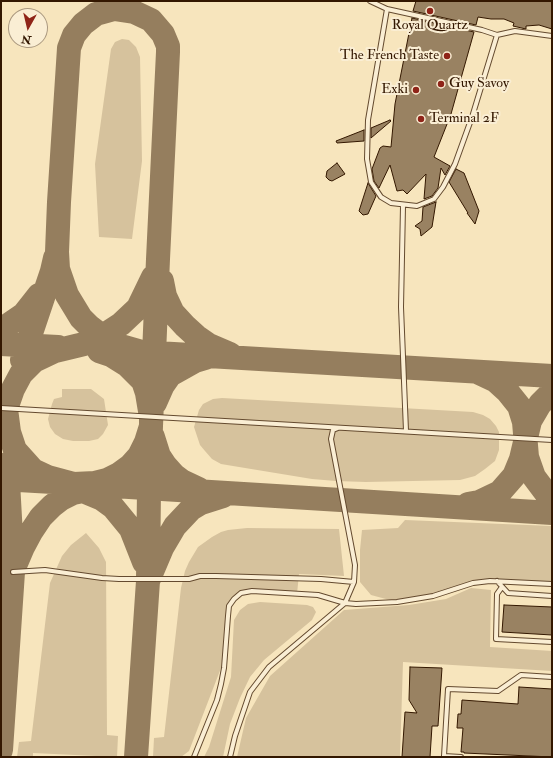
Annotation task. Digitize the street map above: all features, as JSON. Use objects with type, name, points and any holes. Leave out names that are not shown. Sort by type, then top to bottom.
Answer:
[{"type":"lane","points":[[370,1],[387,8],[482,30],[497,35],[515,31],[552,36]]},
{"type":"lane","points":[[387,8],[368,120],[367,159],[370,182],[381,197],[391,203],[403,206],[417,206],[434,199],[455,164],[472,117],[497,35]]},
{"type":"lane","points":[[403,206],[401,307],[406,431]]},
{"type":"lane","points":[[1,408],[216,422],[338,427],[552,440]]},
{"type":"lane","points":[[230,757],[235,736],[250,692],[269,667],[345,602],[354,582],[355,565],[331,439],[333,430],[338,427]]},
{"type":"lane","points":[[13,572],[45,570],[119,579],[189,579],[200,576],[208,576],[321,579],[354,582]]},
{"type":"lane","points":[[194,757],[217,700],[221,684],[224,668],[229,606],[241,593],[252,591],[318,595],[356,604],[397,602],[433,596],[472,583],[497,581],[552,584]]},
{"type":"lane","points":[[497,581],[508,593],[552,596]]},
{"type":"lane","points":[[502,587],[497,594],[496,639],[552,642]]},
{"type":"lane","points":[[461,757],[444,756],[448,689],[498,691],[521,675],[552,677]]},
{"type":"shaded area","points":[[122,39],[129,40],[136,47],[140,57],[142,161],[132,239],[99,237],[95,164],[111,49],[115,42]]},
{"type":"shaded area","points":[[62,389],[91,389],[104,399],[108,425],[98,439],[89,441],[73,441],[63,439],[55,434],[50,427],[48,419],[54,399],[62,397]]},
{"type":"shaded area","points":[[222,398],[473,412],[490,419],[496,426],[499,432],[499,450],[495,461],[485,469],[475,476],[460,480],[366,482],[336,481],[312,479],[221,464],[212,459],[200,445],[194,427],[199,410],[203,404],[213,399]]},
{"type":"shaded area","points":[[405,520],[552,526],[552,584],[490,581],[473,583],[433,596],[397,602],[371,595],[360,582],[360,550],[362,530],[398,528]]},
{"type":"shaded area","points":[[247,528],[339,529],[344,576],[299,574],[297,594],[252,591],[241,593],[234,599],[228,616],[221,668],[189,751],[181,757],[153,757],[154,738],[164,737],[181,588],[185,571],[198,547],[212,537],[228,530]]},
{"type":"shaded area","points":[[86,533],[99,548],[106,562],[107,735],[118,736],[117,757],[33,753],[33,757],[17,757],[19,742],[31,741],[50,583],[62,556],[71,545]]},
{"type":"shaded area","points":[[471,588],[491,590],[490,647],[552,651],[552,671],[403,662],[400,757],[237,757],[246,718],[270,676],[344,610],[409,605],[446,599]]},
{"type":"shaded area","points":[[260,602],[307,605],[313,607],[316,612],[312,620],[264,660],[250,677],[230,724],[223,757],[204,757],[209,747],[231,677],[234,620],[240,610],[248,604]]},
{"type":"building","points":[[416,1],[552,1],[552,29],[539,25],[526,26],[526,29],[513,26],[514,23],[504,19],[478,17],[476,25],[413,11]]},
{"type":"building","points":[[412,18],[474,32],[451,114],[434,157],[450,166],[445,175],[441,168],[438,188],[432,196],[424,199],[426,174],[407,194],[403,190],[397,191],[390,165],[379,188],[374,181],[372,169],[380,148],[383,146],[391,147],[395,104]]},
{"type":"building","points":[[390,120],[391,121],[371,138],[371,128]]},
{"type":"building","points":[[364,130],[364,141],[337,143],[336,141]]},
{"type":"building","points":[[337,163],[345,174],[332,181],[329,180],[326,177],[327,171]]},
{"type":"building","points":[[456,169],[464,173],[479,211],[475,224],[449,182]]},
{"type":"building","points":[[368,183],[376,196],[368,214],[363,215],[359,211]]},
{"type":"building","points":[[436,202],[432,227],[421,236],[420,229],[415,226],[422,221],[423,207]]},
{"type":"building","points":[[504,605],[552,607],[552,635],[502,632]]},
{"type":"building","points":[[410,667],[442,668],[438,726],[432,726],[430,757],[402,757],[405,712],[417,713],[409,700]]},
{"type":"building","points":[[519,687],[552,689],[552,757],[461,752],[463,728],[457,728],[458,714],[461,714],[462,700],[518,704]]},
{"type":"taxiway","points":[[142,352],[121,346],[102,336],[89,326],[81,318],[67,295],[58,269],[57,252],[59,202],[69,48],[74,35],[83,24],[96,14],[114,9],[134,12],[151,20],[163,34],[168,46],[151,426],[148,581]]},
{"type":"taxiway","points":[[22,360],[55,258]]},
{"type":"taxiway","points":[[99,351],[111,355],[127,365],[143,381],[147,393],[151,426],[146,442],[139,456],[130,466],[119,474],[107,480],[95,483],[74,484],[48,477],[33,470],[15,450],[9,432],[6,409],[13,389],[21,374],[34,361],[55,351],[98,339],[121,324],[138,308],[153,277]]},
{"type":"taxiway","points":[[162,281],[165,296],[173,313],[185,326],[209,345],[230,354]]},
{"type":"taxiway","points":[[1,330],[24,314],[39,295]]},
{"type":"taxiway","points":[[1,344],[58,347]]},
{"type":"taxiway","points":[[139,352],[552,376]]},
{"type":"taxiway","points":[[155,403],[163,385],[170,375],[195,361],[205,358]]},
{"type":"taxiway","points":[[479,373],[496,381],[507,391],[519,406],[524,422],[527,457],[534,477],[546,493],[552,498]]},
{"type":"taxiway","points":[[468,504],[479,502],[500,492],[514,476],[521,459],[530,421],[540,404],[552,392]]},
{"type":"taxiway","points":[[153,437],[159,456],[165,465],[182,481],[199,489]]},
{"type":"taxiway","points":[[1,750],[13,572],[7,464]]},
{"type":"taxiway","points":[[1,479],[53,482]]},
{"type":"taxiway","points":[[97,485],[552,513]]},
{"type":"taxiway","points":[[78,489],[102,499],[113,507],[131,529],[144,562]]},
{"type":"taxiway","points":[[14,568],[23,547],[41,517],[61,499],[73,493],[93,489]]},
{"type":"taxiway","points":[[136,757],[148,581],[162,548],[175,526],[191,509],[201,503],[223,496]]},
{"type":"place","name":"Royal Quartz","points":[[430,11]]},
{"type":"place","name":"The French Taste","points":[[447,56]]},
{"type":"place","name":"Guy Savoy","points":[[441,84]]},
{"type":"place","name":"Exki","points":[[416,90]]},
{"type":"place","name":"Terminal 2F","points":[[421,119]]}]
